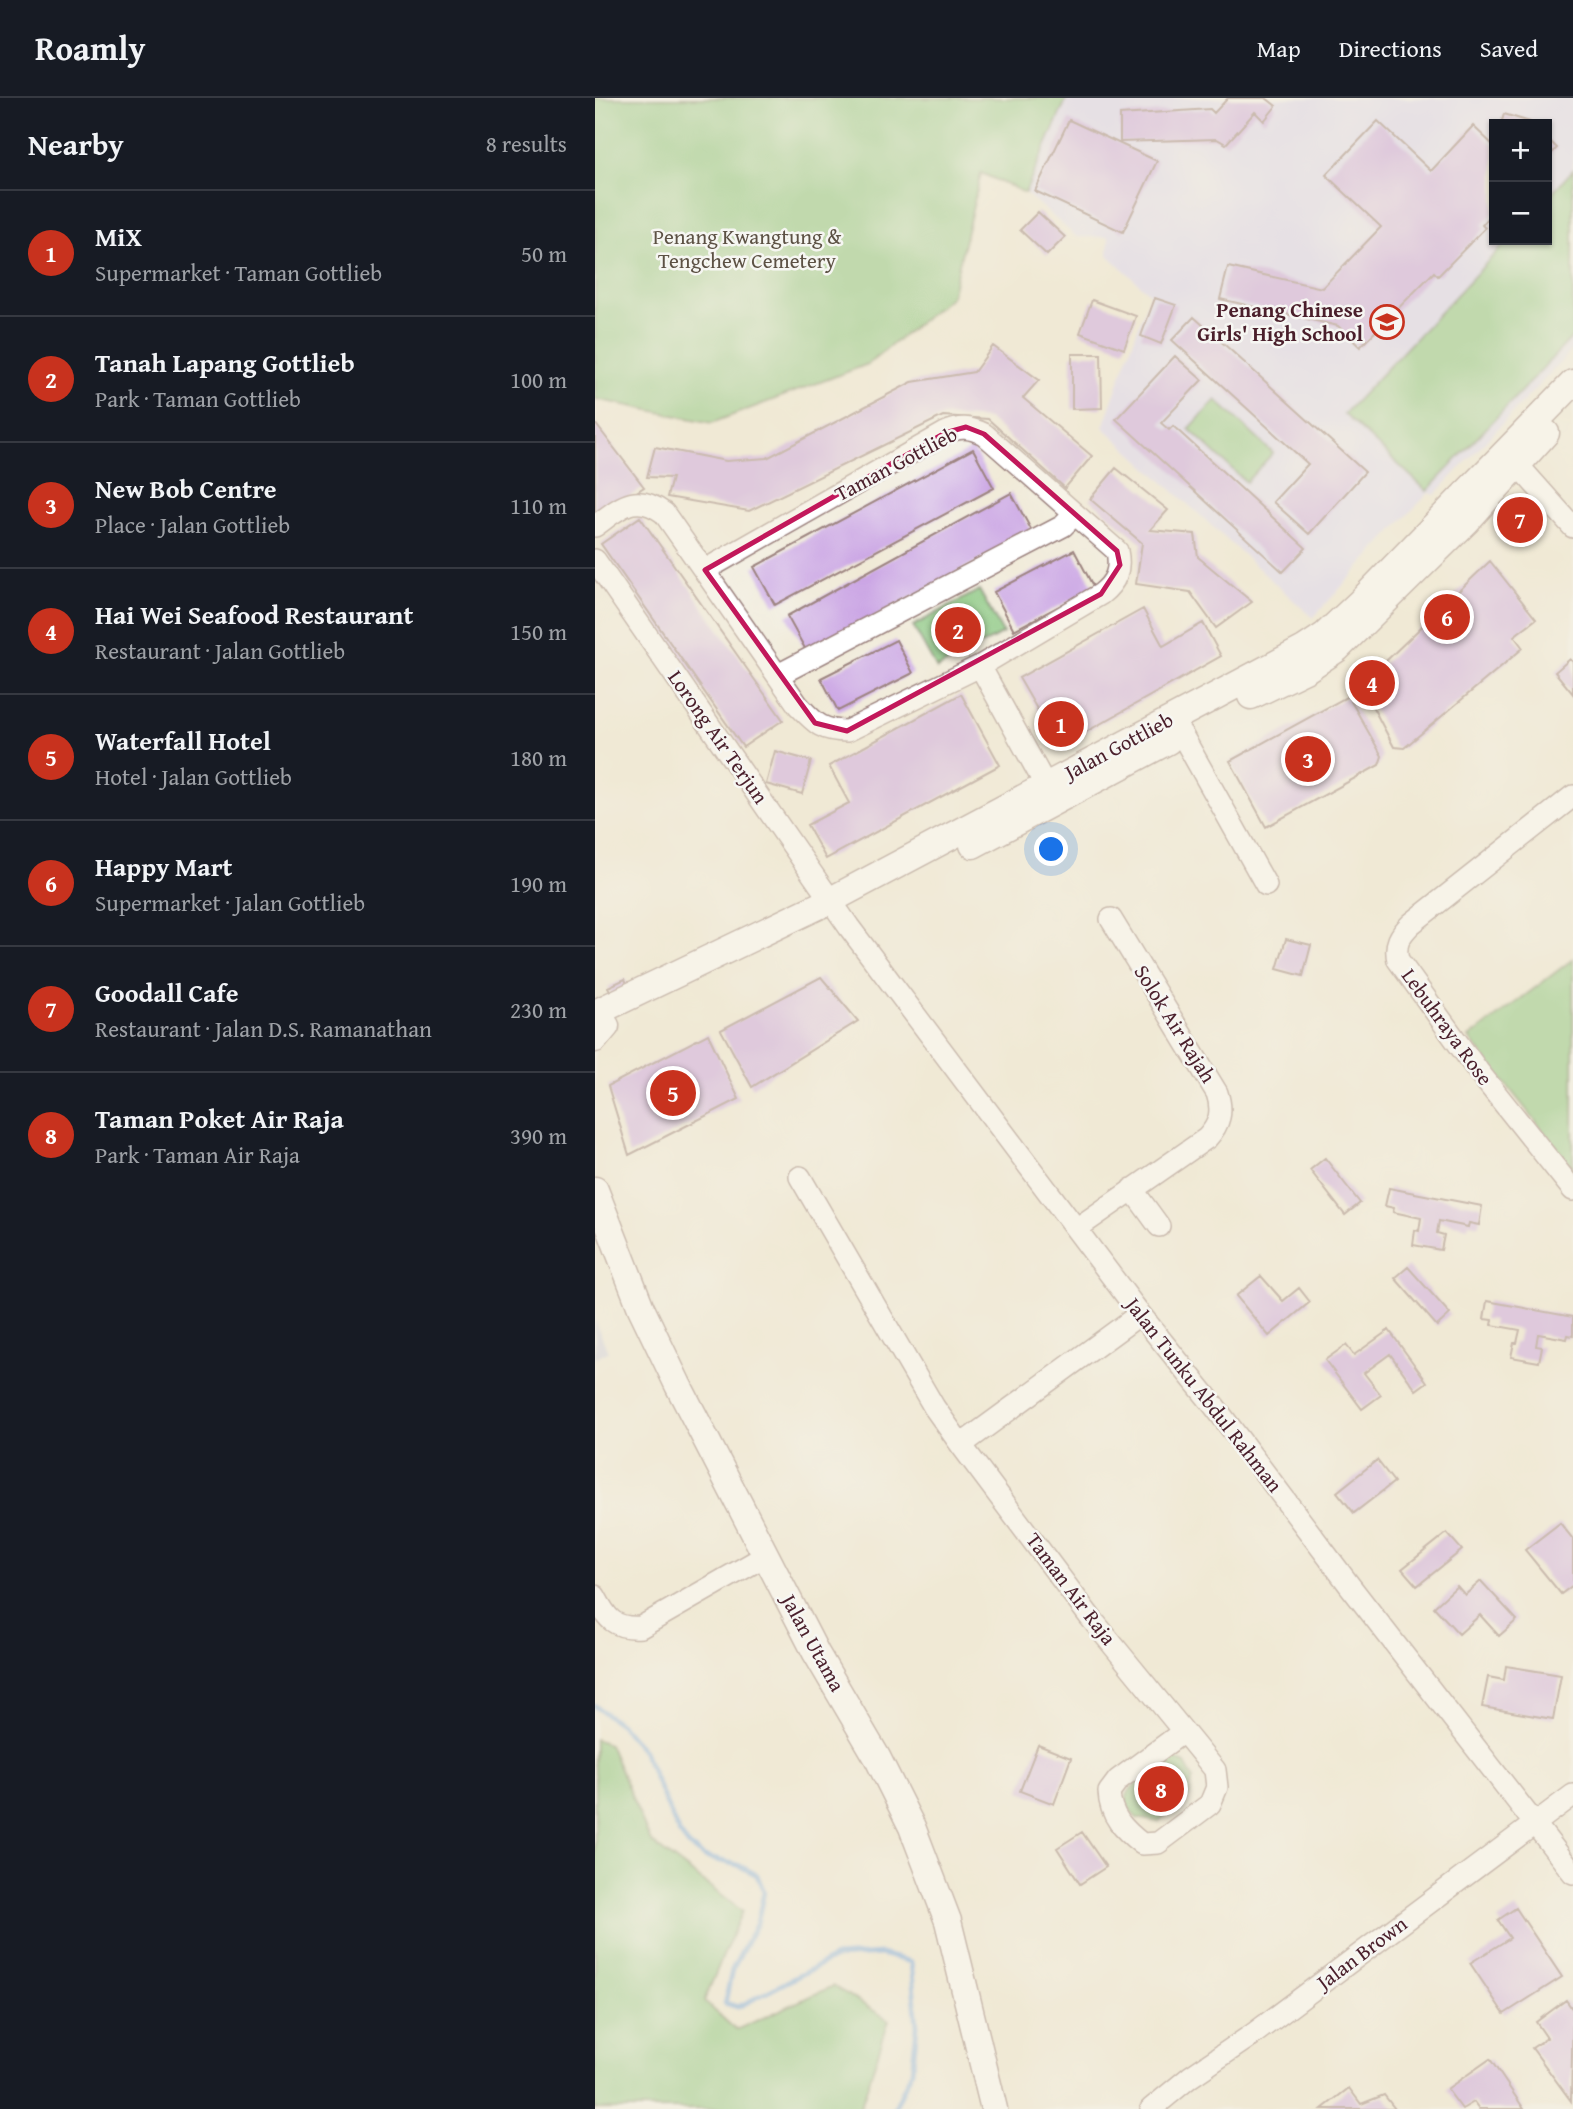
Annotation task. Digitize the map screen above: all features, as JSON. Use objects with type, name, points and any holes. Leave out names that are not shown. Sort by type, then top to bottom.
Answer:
[{"type":"main road","name":"Jalan Gottlieb","points":[[1050,793],[1181,733],[1307,669],[1337,649],[1423,567],[1573,383]]},
{"type":"main road","name":"Jalan Gottlieb","points":[[597,1023],[836,907],[1050,793],[1304,649],[1325,635],[1445,516],[1573,405]]},
{"type":"main road","name":"Jalan Gottlieb","points":[[597,1023],[622,1000],[836,907]]},
{"type":"main road","name":"Jalan Utama","points":[[595,1190],[641,1308],[678,1385],[816,1653],[877,1757],[912,1827],[948,1921],[970,2001],[994,2109]]},
{"type":"street","name":"Taman Gottlieb","points":[[595,526],[622,506],[636,501],[651,504],[664,513],[798,705],[815,723],[830,731],[848,731],[980,666],[1101,594],[1116,578],[1120,565],[1117,551],[984,435],[967,427],[955,428],[705,570]]},
{"type":"street","points":[[1513,458],[1573,527]]},
{"type":"street","points":[[778,675],[1063,526],[1075,514]]},
{"type":"street","name":"Lorong Air Terjun","points":[[595,560],[836,907]]},
{"type":"street","points":[[980,666],[1050,793]]},
{"type":"street","points":[[1181,733],[1266,885]]},
{"type":"street","name":"Lebuhraya Rose","points":[[1573,796],[1411,923],[1402,933],[1395,951],[1398,960],[1478,1070],[1573,1190]]},
{"type":"street","name":"Jalan Tunku Abdul Rahman","points":[[836,907],[1140,1314],[1215,1407],[1398,1649],[1573,1872]]},
{"type":"street","name":"Solok Air Rajah","points":[[1076,1229],[1207,1138],[1217,1127],[1220,1104],[1217,1093],[1111,919]]},
{"type":"street","name":"Taman Air Raja","points":[[800,1177],[935,1407],[961,1445],[1090,1617],[1215,1770],[1217,1787],[1210,1804],[1159,1843],[1142,1844],[1127,1833],[1109,1808],[1109,1792],[1118,1780],[1183,1732]]},
{"type":"street","points":[[1132,1189],[1159,1226]]},
{"type":"street","points":[[961,1445],[1140,1314]]},
{"type":"street","points":[[595,1596],[611,1621],[625,1628],[641,1628],[765,1556]]},
{"type":"street","name":"Jalan Brown","points":[[1151,2109],[1190,2077],[1252,2035],[1573,1795]]},
{"type":"highlighted area","points":[[966,427],[984,434],[1117,551],[1120,565],[1101,594],[847,731],[815,723],[705,570],[945,433]]},
{"type":"shaded area","name":"Penang Chinese Girls' High School","points":[[1067,98],[1573,98],[1573,349],[1435,495],[1429,493],[1413,509],[1313,618],[1103,427],[1150,294],[1108,255],[1109,237],[1077,237],[1025,193]]},
{"type":"shaded area","points":[[595,1320],[608,1352],[595,1359]]},
{"type":"green space","name":"Penang Kwangtung & Tengchew Cemetery","points":[[595,98],[1067,98],[1025,193],[981,173],[951,297],[868,364],[712,423],[595,399]]},
{"type":"green space","points":[[1573,170],[1573,336],[1427,491],[1344,414],[1503,245],[1552,245],[1552,193]]},
{"type":"green space","points":[[1216,400],[1273,453],[1246,482],[1189,429]]},
{"type":"green space","points":[[979,590],[1003,633],[937,669],[913,626]]},
{"type":"green space","points":[[1573,959],[1573,1168],[1469,1038]]},
{"type":"green space","points":[[595,1739],[609,1744],[651,1842],[742,1911],[704,2001],[736,2030],[833,1986],[889,2020],[860,2109],[595,2109]]},
{"type":"green space","points":[[1174,1759],[1185,1764],[1193,1778],[1190,1796],[1158,1822],[1137,1818],[1129,1809],[1126,1800],[1128,1793],[1140,1779]]},
{"type":"building","points":[[1228,98],[1266,98],[1276,106],[1264,121],[1255,112],[1226,144],[1217,139],[1120,142],[1120,115],[1210,109],[1214,113]]},
{"type":"building","points":[[1504,114],[1520,119],[1502,119]]},
{"type":"building","points":[[1069,120],[1157,161],[1123,232],[1035,191]]},
{"type":"building","points":[[1378,121],[1431,171],[1473,126],[1489,141],[1489,217],[1482,225],[1485,228],[1438,276],[1434,272],[1360,347],[1338,326],[1220,299],[1228,267],[1322,288],[1381,227],[1326,175]]},
{"type":"building","points":[[1038,212],[1065,237],[1047,255],[1020,230]]},
{"type":"building","points":[[1155,298],[1176,305],[1161,344],[1141,336]]},
{"type":"building","points":[[1092,300],[1136,316],[1124,349],[1080,333]]},
{"type":"building","points":[[1194,317],[1365,472],[1309,534],[1273,502],[1308,464],[1172,340]]},
{"type":"building","points":[[993,346],[1039,380],[1023,398],[1092,456],[1065,488],[988,419],[943,416],[749,511],[667,497],[672,478],[647,477],[655,447],[726,461],[767,458],[912,382],[974,372]]},
{"type":"building","points":[[1072,354],[1101,354],[1102,408],[1072,409]]},
{"type":"building","points":[[1175,356],[1202,380],[1161,423],[1169,430],[1173,426],[1306,548],[1283,572],[1116,419]]},
{"type":"building","points":[[595,423],[644,487],[597,518],[595,516]]},
{"type":"building","points":[[973,449],[994,488],[775,605],[754,567]]},
{"type":"building","points":[[1116,468],[1168,510],[1150,530],[1195,534],[1198,557],[1252,602],[1216,628],[1190,592],[1136,584],[1142,543],[1090,499]]},
{"type":"building","points":[[1011,493],[1032,531],[808,654],[787,616]]},
{"type":"building","points":[[640,517],[783,720],[743,747],[601,544]]},
{"type":"building","points":[[1074,550],[1094,588],[1014,630],[994,592]]},
{"type":"building","points":[[1490,561],[1536,619],[1514,636],[1523,648],[1404,748],[1394,747],[1361,685]]},
{"type":"building","points":[[1143,609],[1163,646],[1203,623],[1221,656],[1059,747],[1019,678]]},
{"type":"building","points":[[896,640],[913,673],[838,711],[821,678]]},
{"type":"building","points":[[1570,659],[1573,662],[1573,694],[1555,672]]},
{"type":"building","points":[[961,694],[1000,765],[826,859],[807,825],[849,803],[829,766]]},
{"type":"building","points":[[1348,696],[1382,756],[1379,765],[1266,827],[1230,761]]},
{"type":"building","points":[[775,751],[811,761],[802,794],[766,784]]},
{"type":"building","points":[[1286,939],[1311,945],[1303,976],[1277,969]]},
{"type":"building","points":[[821,977],[858,1021],[752,1087],[721,1030]]},
{"type":"building","points":[[625,979],[628,986],[612,994],[608,987]]},
{"type":"building","points":[[708,1034],[739,1099],[629,1155],[608,1086]]},
{"type":"building","points":[[1325,1158],[1360,1203],[1345,1215],[1310,1170]]},
{"type":"building","points":[[1389,1188],[1482,1206],[1479,1225],[1469,1223],[1468,1227],[1439,1221],[1437,1233],[1444,1235],[1441,1250],[1413,1245],[1415,1230],[1419,1231],[1421,1218],[1393,1212],[1394,1208],[1385,1206]]},
{"type":"building","points":[[1408,1267],[1450,1314],[1437,1326],[1395,1278]]},
{"type":"building","points":[[1261,1276],[1283,1301],[1299,1288],[1310,1302],[1269,1336],[1236,1296]]},
{"type":"building","points":[[1487,1301],[1573,1317],[1573,1336],[1568,1335],[1567,1339],[1538,1334],[1536,1346],[1542,1347],[1539,1362],[1511,1357],[1520,1330],[1492,1325],[1493,1320],[1484,1319]]},
{"type":"building","points":[[1389,1330],[1427,1382],[1416,1390],[1390,1354],[1364,1373],[1381,1395],[1362,1409],[1325,1360],[1346,1345],[1354,1355]]},
{"type":"building","points":[[1377,1460],[1394,1482],[1354,1513],[1337,1492]]},
{"type":"building","points":[[1560,1523],[1573,1539],[1573,1585],[1561,1594],[1525,1550]]},
{"type":"building","points":[[1447,1533],[1462,1550],[1417,1586],[1402,1569]]},
{"type":"building","points":[[1481,1581],[1517,1620],[1499,1636],[1480,1615],[1459,1634],[1434,1607],[1457,1586],[1465,1595]]},
{"type":"building","points":[[1506,1666],[1561,1675],[1553,1719],[1482,1707],[1488,1677],[1504,1680]]},
{"type":"building","points":[[1038,1745],[1071,1758],[1054,1804],[1020,1791]]},
{"type":"building","points":[[1082,1832],[1106,1867],[1080,1884],[1057,1848]]},
{"type":"building","points":[[1516,1908],[1562,1977],[1504,2014],[1470,1963],[1510,1938],[1498,1920]]},
{"type":"building","points":[[1566,2000],[1573,2010],[1571,2101],[1532,2048],[1547,2038],[1536,2022]]},
{"type":"building","points":[[1490,2059],[1524,2109],[1479,2109],[1474,2102],[1462,2109],[1447,2089]]},
{"type":"building","points":[[1349,2088],[1361,2104],[1384,2095],[1395,2109],[1322,2109]]},
{"type":"waterway","points":[[595,1706],[621,1725],[643,1751],[679,1833],[689,1846],[704,1857],[738,1865],[757,1875],[764,1892],[757,1923],[732,1970],[725,2003],[738,2007],[835,1957],[881,1954],[911,1962],[917,2026],[912,2071],[894,2109]]},
{"type":"place","name":"Penang Chinese Girls' High School","points":[[1387,322]]},
{"type":"place","name":"Goodall Cafe","points":[[1520,520]]},
{"type":"place","name":"Happy Mart","points":[[1447,617]]},
{"type":"place","name":"Tanah Lapang Gottlieb","points":[[958,630]]},
{"type":"place","name":"Hai Wei Seafood Restaurant","points":[[1372,683]]},
{"type":"place","name":"MiX","points":[[1061,724]]},
{"type":"place","name":"New Bob Centre","points":[[1308,759]]},
{"type":"place","name":"Waterfall Hotel","points":[[673,1093]]},
{"type":"place","name":"Taman Poket Air Raja","points":[[1161,1789]]}]
